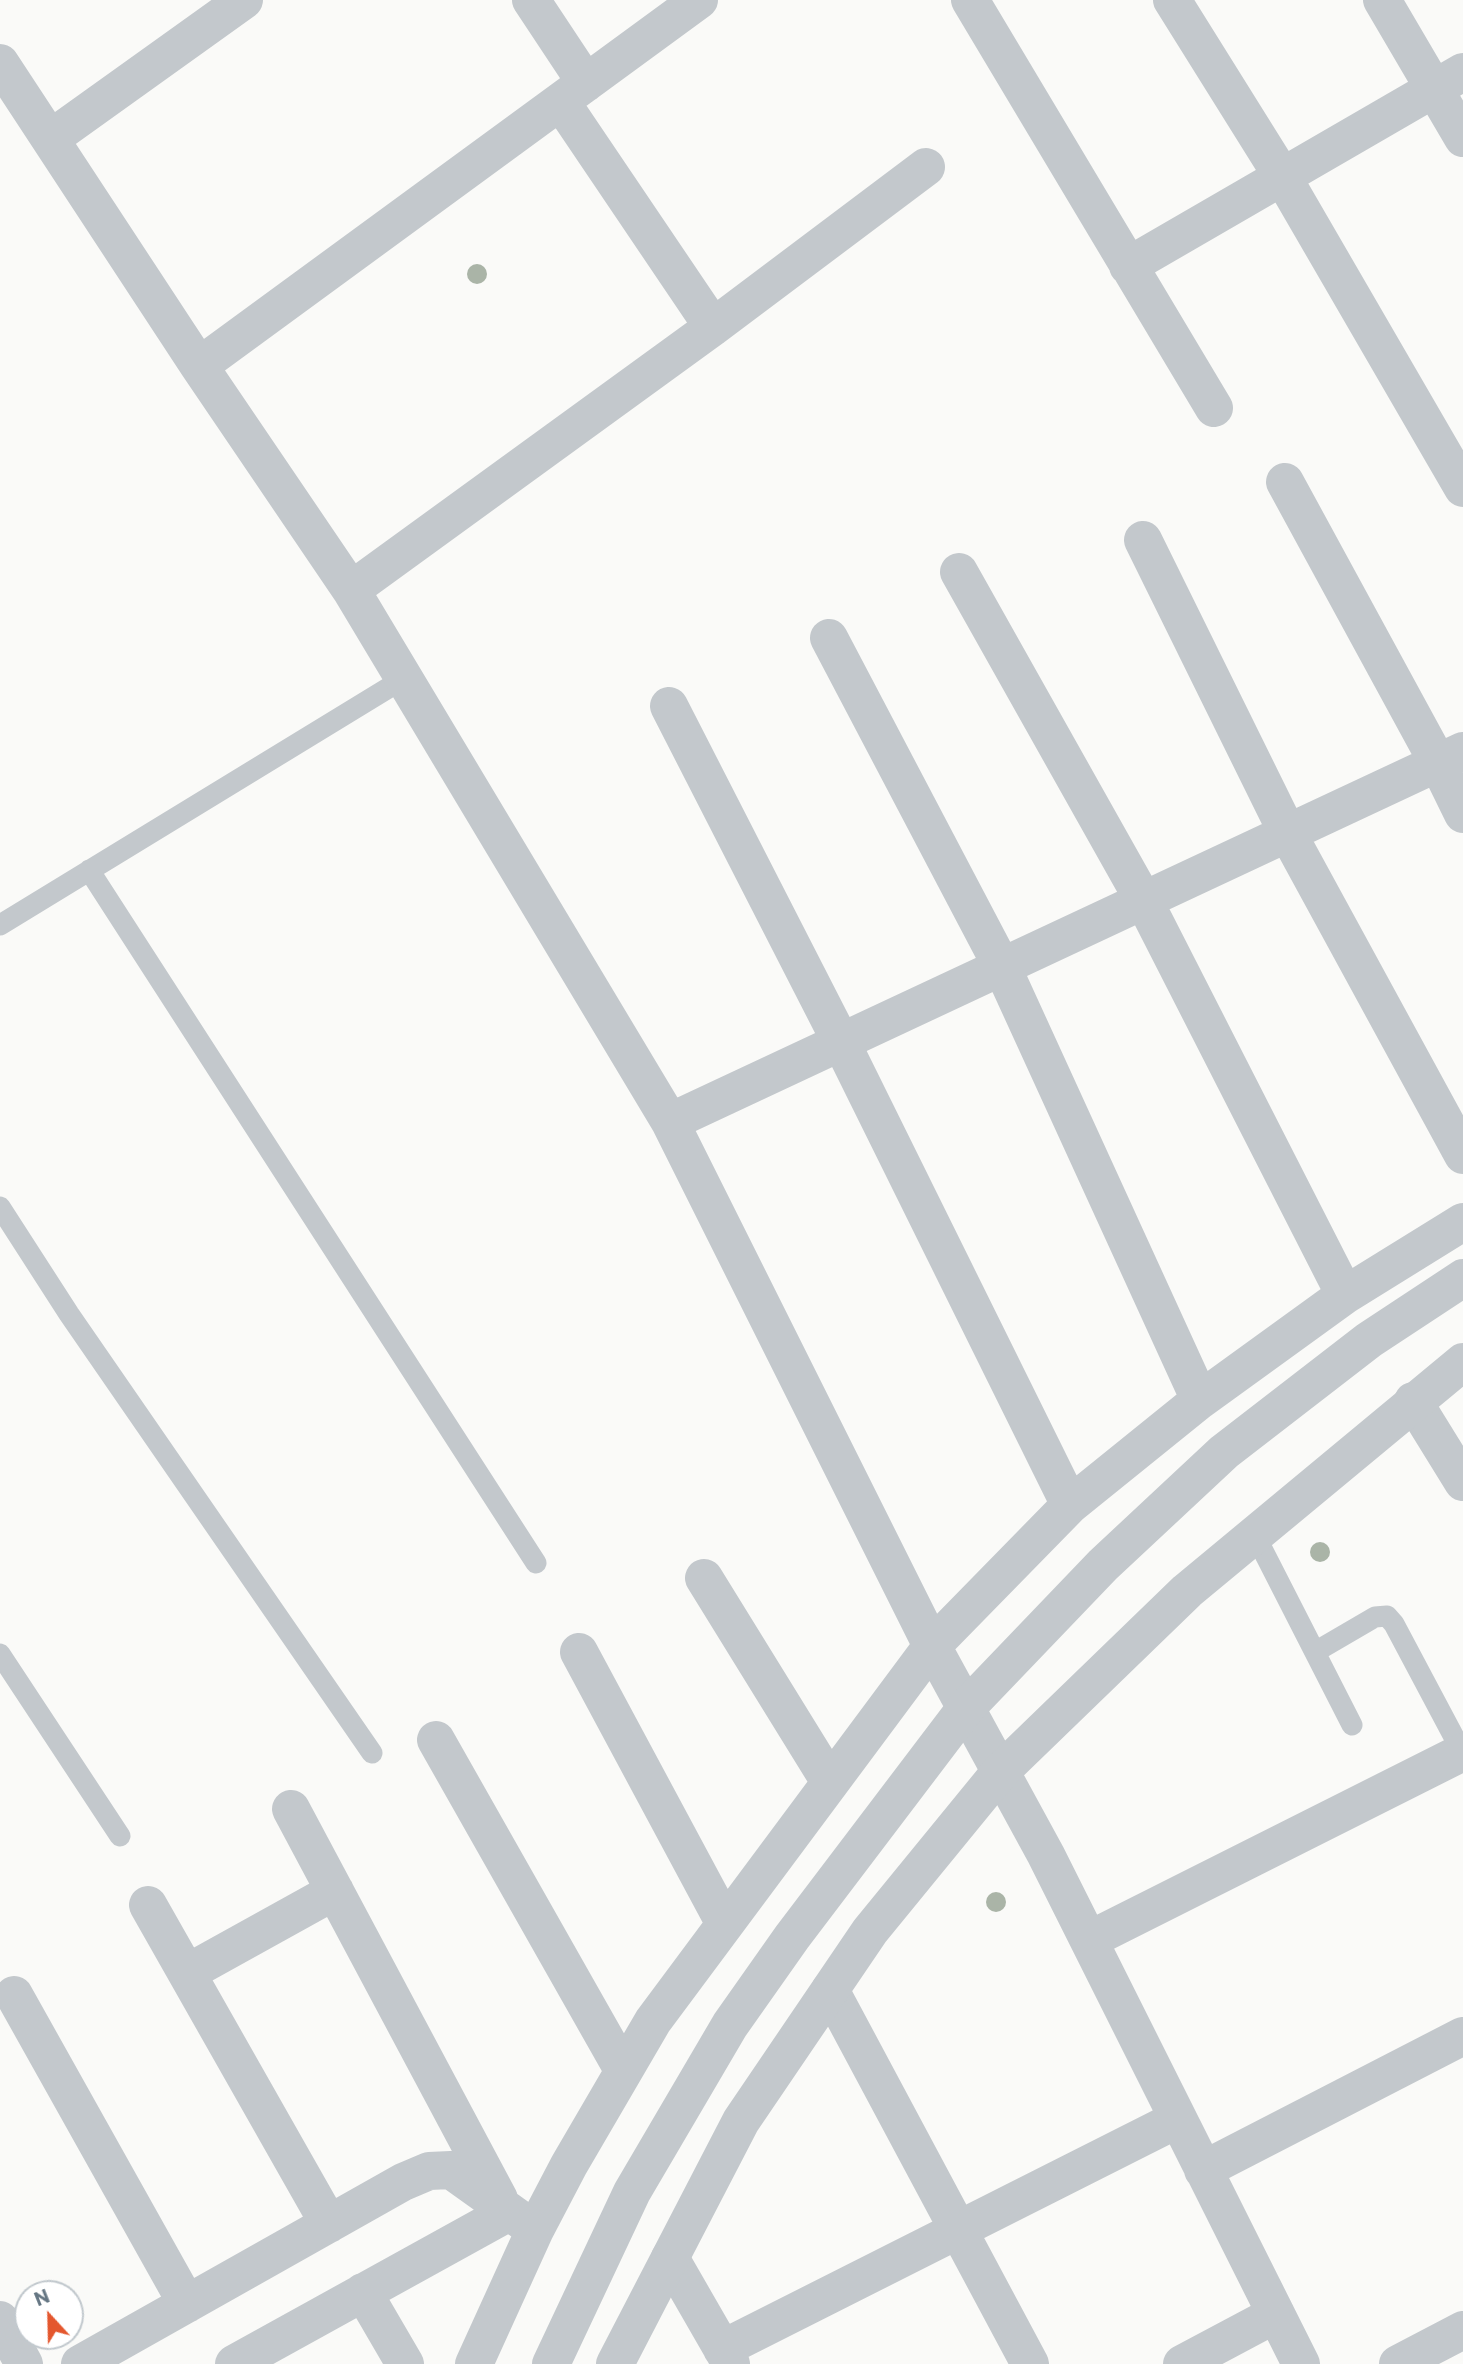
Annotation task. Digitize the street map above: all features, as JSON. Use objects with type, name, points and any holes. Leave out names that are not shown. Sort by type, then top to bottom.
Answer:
[{"type":"street","points":[[50,139],[244,0]]},
{"type":"street","points":[[531,0],[574,92],[713,327]]},
{"type":"street","points":[[199,366],[699,0]]},
{"type":"street","points":[[970,0],[1214,408]]},
{"type":"street","points":[[1172,0],[1282,176],[1463,488]]},
{"type":"street","points":[[1382,0],[1449,80],[1463,138]]},
{"type":"street","points":[[0,63],[199,366],[351,590],[670,1122],[932,1646],[1089,1940],[1301,2364]]},
{"type":"street","points":[[1128,266],[1449,80]]},
{"type":"street","points":[[351,590],[713,327],[926,167]]},
{"type":"street","points":[[1285,482],[1451,757],[1463,814]]},
{"type":"street","points":[[1143,540],[1288,834],[1463,1155]]},
{"type":"street","points":[[959,572],[1143,901],[1345,1295]]},
{"type":"street","points":[[829,638],[1002,967],[1200,1400]]},
{"type":"street","points":[[668,706],[841,1042],[1070,1505]]},
{"type":"street","points":[[670,1122],[1451,757]]},
{"type":"street","points":[[474,2364],[516,2216],[624,2070],[653,2021],[932,1646],[1070,1505],[1200,1400],[1345,1295],[1463,1222]]},
{"type":"street","points":[[551,2364],[632,2192],[730,2025],[792,1937],[965,1709],[1103,1565],[1224,1452],[1369,1340],[1463,1278]]},
{"type":"street","points":[[615,2364],[741,2121],[870,1931],[1000,1772],[1188,1591],[1463,1362]]},
{"type":"street","points":[[1413,1401],[1463,1482]]},
{"type":"street","points":[[704,1578],[830,1782]]},
{"type":"street","points":[[579,1652],[725,1924]]},
{"type":"street","points":[[436,1740],[624,2070]]},
{"type":"street","points":[[1089,1940],[1463,1752]]},
{"type":"street","points":[[291,1809],[516,2216]]},
{"type":"street","points":[[187,1973],[335,1891]]},
{"type":"street","points":[[148,1905],[329,2224]]},
{"type":"street","points":[[830,1990],[1030,2364]]},
{"type":"street","points":[[14,1995],[187,2304]]},
{"type":"street","points":[[1203,2170],[1463,2036]]},
{"type":"street","points":[[670,2258],[727,2356],[958,2230],[1178,2119]]},
{"type":"street","points":[[80,2364],[403,2182],[429,2171],[451,2171],[516,2216]]},
{"type":"street","points":[[243,2362],[363,2292],[516,2216]]},
{"type":"street","points":[[363,2292],[405,2364]]},
{"type":"street","points":[[1182,2364],[1276,2315]]},
{"type":"street","points":[[0,2320],[24,2364]]},
{"type":"street","points":[[1398,2364],[1463,2330]]},
{"type":"lane","points":[[0,925],[403,679]]},
{"type":"lane","points":[[89,870],[536,1563]]},
{"type":"lane","points":[[0,1207],[69,1314],[372,1753]]},
{"type":"lane","points":[[1255,1535],[1352,1725]]},
{"type":"lane","points":[[1315,1652],[1375,1617],[1387,1616],[1394,1624],[1463,1752]]},
{"type":"lane","points":[[0,1654],[120,1836]]}]
